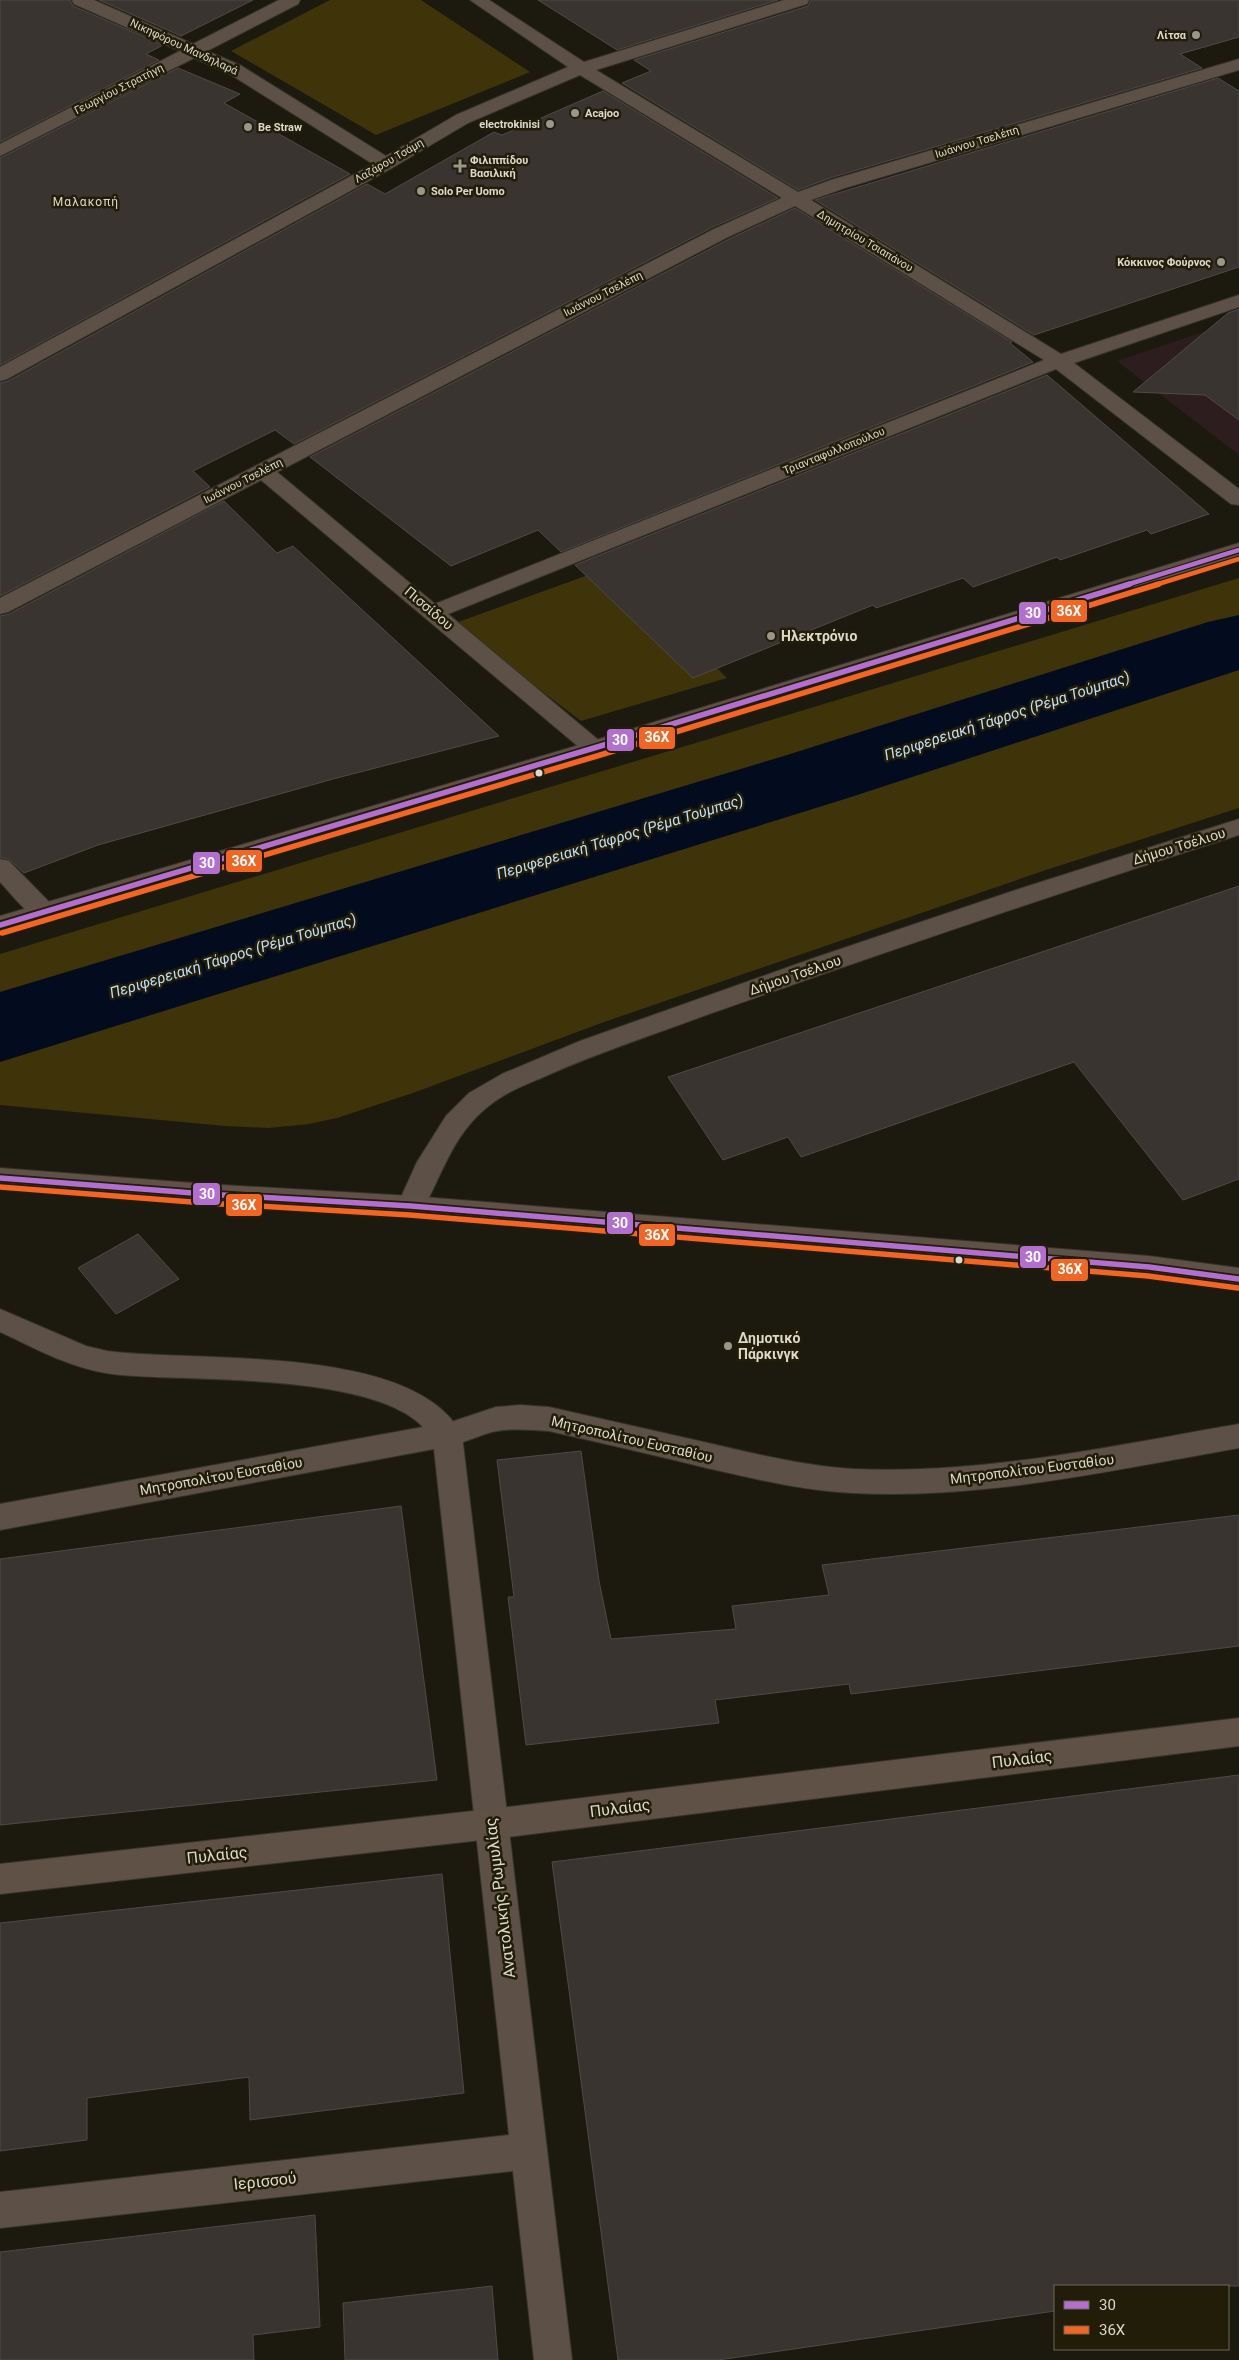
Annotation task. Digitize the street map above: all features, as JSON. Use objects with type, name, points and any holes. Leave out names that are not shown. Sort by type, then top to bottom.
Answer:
[{"type":"street","name":"Νικηφόρου Μανδηλαρά","points":[[80,0],[234,69],[386,164]]},
{"type":"street","name":"Γεωργίου Στρατήγη","points":[[0,151],[292,0]]},
{"type":"street","name":"Δημητρίου Τσιαπάνου","points":[[478,0],[581,68],[1059,361],[1239,500]]},
{"type":"street","name":"Λαζάρου Τσάμη","points":[[0,375],[386,164],[462,119],[531,87],[581,68],[801,0]]},
{"type":"street","name":"Ιωάννου Τσελέπη","points":[[0,606],[721,232],[796,199],[871,174],[1239,64]]},
{"type":"street","name":"Τριανταφυλλοπούλου","points":[[434,612],[1059,361],[1239,301]]},
{"type":"street","name":"Πισσίδου","points":[[263,471],[434,612],[594,748]]},
{"type":"street","points":[[0,925],[594,748],[1239,550]]},
{"type":"street","name":"Δήμου Τσέλιου","points":[[411,1206],[430,1160],[454,1124],[479,1099],[514,1079],[560,1058],[745,992],[1063,882],[1239,827]]},
{"type":"street","points":[[0,867],[44,912]]},
{"type":"street","points":[[0,1178],[206,1194],[411,1206],[1149,1267],[1239,1279]]},
{"type":"street","points":[[0,1320],[34,1334],[70,1353],[103,1362],[289,1374],[351,1383],[378,1390],[419,1407],[429,1414],[447,1435]]},
{"type":"street","name":"Μητροπολίτου Ευσταθίου","points":[[0,1517],[447,1435],[496,1419],[521,1417],[549,1419],[766,1469],[820,1478],[896,1481],[983,1476],[1074,1465],[1239,1436]]},
{"type":"street","name":"Ανατολικής Ρωμυλίας","points":[[447,1435],[553,2360]]},
{"type":"street","name":"Πυλαίας","points":[[0,1879],[491,1824],[1239,1732]]},
{"type":"street","name":"Ιερισσού","points":[[0,2210],[529,2151]]},
{"type":"shaded area","points":[[330,0],[421,0],[530,72],[376,135],[231,51]]},
{"type":"shaded area","points":[[1239,320],[1239,455],[1117,361]]},
{"type":"shaded area","points":[[613,566],[727,678],[581,721],[453,624]]},
{"type":"shaded area","points":[[1239,578],[1239,808],[1046,870],[604,1022],[413,1093],[337,1118],[309,1124],[269,1128],[225,1126],[0,1105],[0,954]]},
{"type":"building","points":[[0,0],[70,0],[73,6],[163,45],[146,54],[159,60],[0,142]]},
{"type":"building","points":[[99,0],[253,0],[181,36]]},
{"type":"building","points":[[538,0],[778,0],[617,50]]},
{"type":"building","points":[[811,0],[1239,0],[1239,37],[1180,54],[1202,68],[830,178],[798,190],[622,83],[651,71],[634,60],[808,6]]},
{"type":"building","points":[[178,68],[240,94],[224,103],[350,174],[0,365],[0,158]]},
{"type":"building","points":[[1218,78],[1239,91],[1239,267],[1034,335],[815,200]]},
{"type":"building","points":[[603,91],[778,198],[713,227],[294,444],[275,430],[193,471],[210,487],[0,596],[0,383],[8,381],[367,184],[385,194],[494,132],[502,135]]},
{"type":"building","points":[[795,208],[1012,342],[1010,343],[1033,362],[561,552],[538,530],[451,566],[310,457],[729,239]]},
{"type":"building","points":[[1239,309],[1239,420],[1205,395],[1133,392],[1228,313]]},
{"type":"building","points":[[1047,375],[1209,514],[1151,534],[1147,530],[1060,560],[1057,557],[973,587],[963,578],[876,608],[873,605],[693,678],[575,565]]},
{"type":"building","points":[[224,501],[277,553],[293,546],[499,736],[333,779],[98,845],[24,873],[10,860],[0,857],[0,616],[9,614]]},
{"type":"building","points":[[1239,886],[1239,1179],[1183,1200],[1074,1062],[801,1157],[788,1137],[723,1160],[668,1077]]},
{"type":"building","points":[[138,1234],[179,1279],[116,1314],[78,1268]]},
{"type":"building","points":[[581,1451],[599,1581],[611,1639],[736,1629],[732,1606],[829,1595],[822,1565],[1239,1515],[1239,1646],[851,1694],[849,1684],[715,1700],[719,1723],[526,1745],[508,1597],[514,1597],[497,1460]]},
{"type":"building","points":[[401,1506],[437,1780],[0,1825],[0,1559]]},
{"type":"building","points":[[1239,1775],[1239,2286],[1054,2285],[1054,2311],[718,2360],[618,2360],[552,1862]]},
{"type":"building","points":[[442,1874],[464,2093],[250,2120],[249,2077],[87,2098],[87,2140],[0,2151],[0,1923]]},
{"type":"building","points":[[315,2215],[320,2327],[253,2335],[254,2360],[0,2360],[0,2252]]},
{"type":"building","points":[[492,2286],[498,2360],[345,2360],[343,2303]]},
{"type":"waterway","name":"Περιφερειακή Τάφρος (Ρέμα Τούμπας)","points":[[0,1027],[816,777],[1239,641]]},
{"type":"transit line","name":"30","points":[[0,925],[594,748],[1239,550]]},
{"type":"transit line","name":"36Χ","points":[[2,933],[597,756],[1239,559]]},
{"type":"transit line","name":"30","points":[[0,1178],[206,1194],[411,1206],[1149,1267],[1239,1279]]},
{"type":"transit line","name":"36Χ","points":[[0,1187],[205,1203],[410,1215],[1148,1276],[1238,1288]]},
{"type":"place","name":"Λίτσα","points":[[1196,35]]},
{"type":"place","name":"Acajoo","points":[[575,113]]},
{"type":"place","name":"electrokinisi","points":[[550,124]]},
{"type":"place","name":"Be Straw","points":[[248,127]]},
{"type":"place","name":"Φιλιππίδου Βασιλική","points":[[460,166]]},
{"type":"place","name":"Solo Per Uomo","points":[[421,191]]},
{"type":"place","name":"Κόκκινος Φούρνος","points":[[1221,262]]},
{"type":"place","name":"Ηλεκτρόνιο","points":[[771,636]]},
{"type":"place","name":"Δημοτικό Πάρκινγκ","points":[[728,1346]]},
{"type":"district","name":"Μαλακοπή","points":[[86,202]]}]
